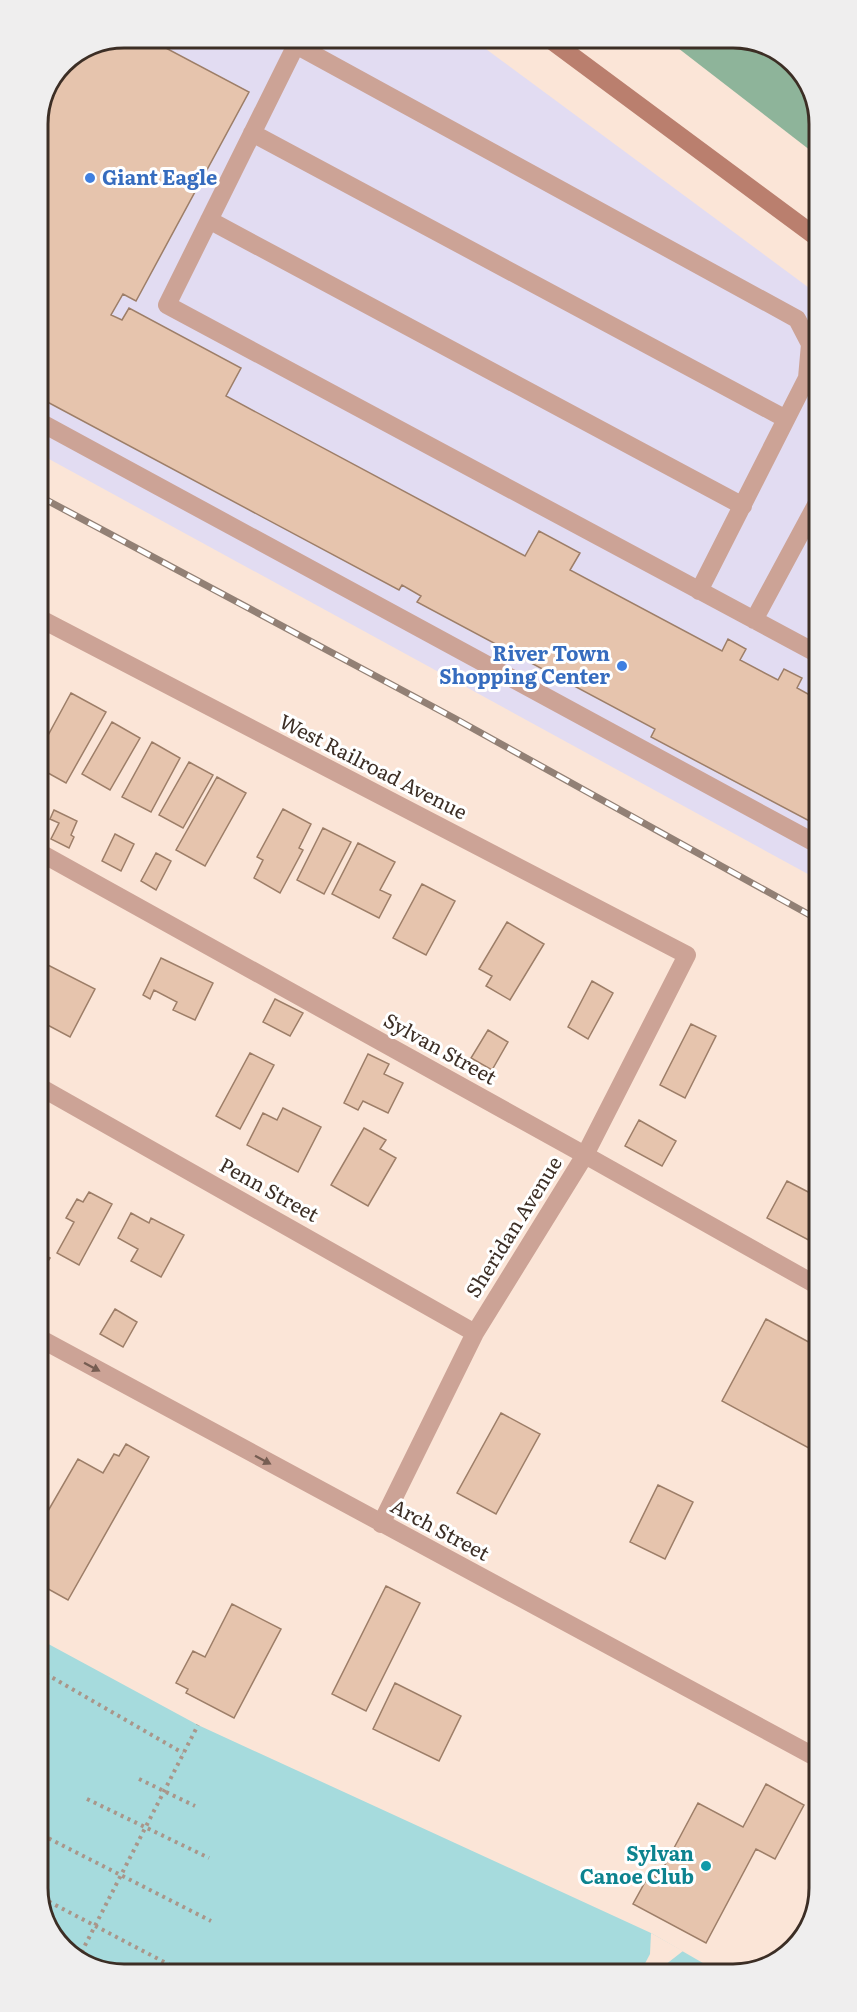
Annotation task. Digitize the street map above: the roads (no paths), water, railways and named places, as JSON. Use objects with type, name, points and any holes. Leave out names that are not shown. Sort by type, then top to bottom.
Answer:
[{"type":"main road","points":[[561,48],[809,232]]},
{"type":"street","points":[[289,48],[252,133],[166,305],[809,648]]},
{"type":"street","points":[[306,48],[797,319],[809,342]]},
{"type":"street","points":[[252,133],[786,419]]},
{"type":"street","points":[[209,220],[743,506]]},
{"type":"street","points":[[699,591],[809,372]]},
{"type":"street","points":[[48,426],[809,840]]},
{"type":"street","points":[[754,620],[809,518]]},
{"type":"street","name":"West Railroad Avenue","points":[[48,623],[687,956]]},
{"type":"street","name":"Sylvan Street","points":[[48,857],[809,1282]]},
{"type":"street","name":"Sheridan Avenue","points":[[381,1524],[475,1333],[585,1155],[687,956]]},
{"type":"street","name":"Penn Street","points":[[48,1092],[475,1333]]},
{"type":"street","name":"Arch Street","points":[[48,1344],[809,1754]]},
{"type":"water","points":[[48,1644],[198,1725],[651,1933],[705,1964],[119,1964],[86,1954],[70,1942],[61,1930],[49,1903]]},
{"type":"railway","points":[[48,501],[454,718],[809,915]]},
{"type":"place","name":"Giant Eagle","points":[[90,178]]},
{"type":"place","name":"River Town Shopping Center","points":[[622,666]]},
{"type":"place","name":"Sylvan Canoe Club","points":[[706,1866]]}]
